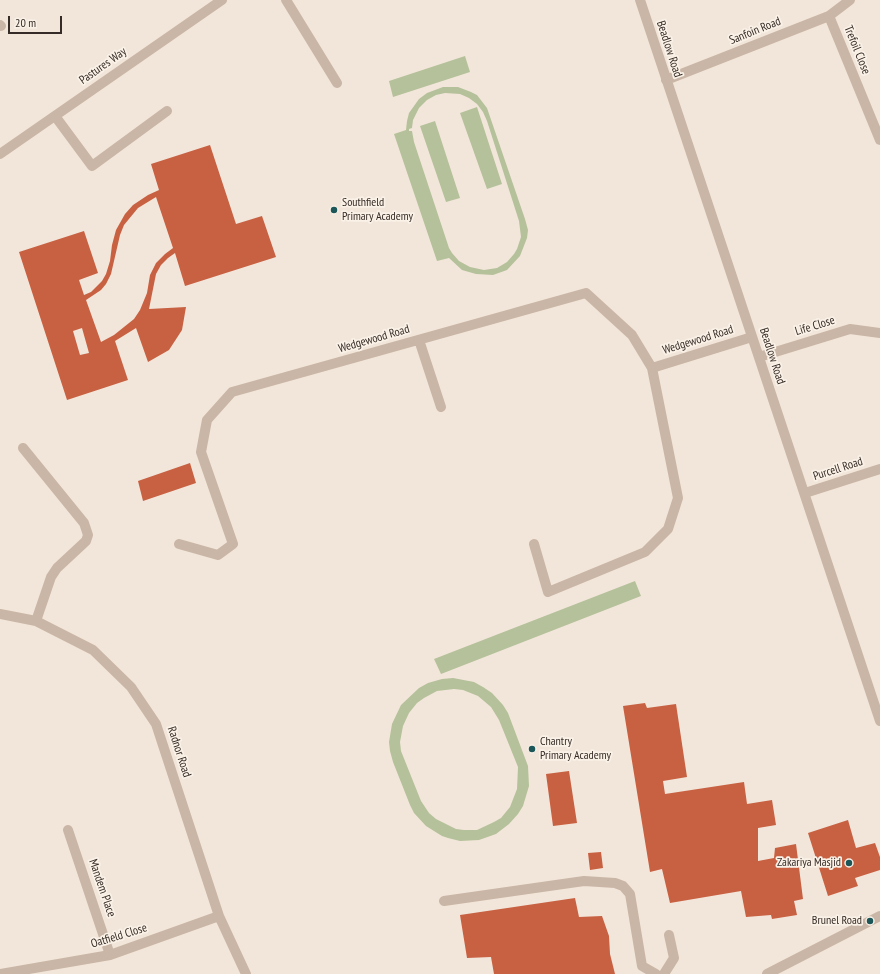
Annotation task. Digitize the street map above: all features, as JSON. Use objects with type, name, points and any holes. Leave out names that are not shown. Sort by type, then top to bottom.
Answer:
[{"type":"street","name":"Pastures Way","points":[[0,154],[222,0]]},
{"type":"street","points":[[286,0],[337,83]]},
{"type":"street","name":"Beadlow Road","points":[[640,0],[880,721]]},
{"type":"street","name":"Sanfoin Road","points":[[666,80],[829,16],[850,0]]},
{"type":"street","name":"Trefoil Close","points":[[829,16],[880,140]]},
{"type":"street","points":[[55,116],[92,166],[167,111]]},
{"type":"street","name":"Wedgewood Road","points":[[179,544],[218,556],[232,544],[201,452],[207,420],[232,392],[586,293],[632,335],[652,368],[678,498],[668,529],[645,552],[548,592],[534,544]]},
{"type":"street","name":"Life Close","points":[[759,357],[850,329],[880,333]]},
{"type":"street","name":"Wedgewood Road","points":[[652,368],[752,337]]},
{"type":"street","points":[[419,340],[441,407]]},
{"type":"street","points":[[23,448],[84,523],[88,535],[86,541],[57,568],[51,577],[36,621]]},
{"type":"street","name":"Purcell Road","points":[[804,493],[880,469]]},
{"type":"street","name":"Radnor Road","points":[[0,614],[36,621],[92,650],[131,686],[156,724],[219,916],[246,974]]},
{"type":"street","name":"Mandem Place","points":[[68,830],[110,955]]},
{"type":"street","points":[[444,902],[584,881],[615,883],[623,886],[630,894],[642,966],[656,974]]},
{"type":"street","name":"Oatfield Close","points":[[0,974],[110,955],[219,916]]},
{"type":"street","points":[[767,974],[880,916]]},
{"type":"street","points":[[664,974],[674,958],[670,935]]},
{"type":"green space","points":[[465,56],[470,72],[393,97],[389,81]]},
{"type":"green space","points":[[443,87],[458,87],[477,95],[487,108],[528,230],[527,238],[520,256],[507,270],[493,275],[476,274],[462,270],[449,258],[437,261],[394,134],[406,130],[409,113],[419,99],[427,93]],"holes":[[[445,93],[460,94],[477,104],[483,112],[519,221],[521,237],[517,249],[507,262],[497,268],[484,270],[470,267],[459,261],[452,253],[449,248],[414,142],[412,131],[409,131],[409,129],[412,128],[413,120],[419,108],[427,100],[436,95]]]},
{"type":"green space","points":[[477,107],[502,184],[487,189],[460,113]]},
{"type":"green space","points":[[435,121],[460,198],[446,202],[420,126]]},
{"type":"green space","points":[[635,581],[641,596],[441,674],[434,659]]},
{"type":"green space","points":[[453,678],[474,682],[492,693],[508,713],[528,766],[529,786],[523,806],[518,814],[509,824],[496,834],[479,840],[460,841],[448,838],[426,826],[414,813],[410,805],[390,751],[389,742],[392,724],[401,705],[419,688],[428,683]],"holes":[[[454,689],[463,690],[478,696],[491,707],[499,720],[518,767],[517,789],[510,807],[501,818],[477,830],[456,829],[436,819],[429,813],[421,801],[401,751],[400,742],[403,726],[409,713],[417,703],[437,691]]]},
{"type":"building","points":[[210,145],[236,224],[262,216],[276,257],[185,286],[175,253],[161,265],[156,274],[149,309],[186,307],[182,330],[169,350],[148,362],[136,328],[115,341],[128,380],[67,400],[19,252],[84,231],[98,273],[79,280],[84,295],[91,292],[102,281],[106,274],[116,230],[125,214],[133,205],[159,190],[151,164]],"holes":[[[156,197],[173,248],[156,263],[150,275],[147,293],[140,310],[134,319],[114,335],[101,342],[86,300],[101,290],[106,284],[111,274],[120,235],[124,225],[138,208]],[[82,328],[89,353],[80,355],[73,331]]]},
{"type":"building","points":[[190,463],[196,483],[143,501],[138,481]]},
{"type":"building","points":[[645,703],[647,708],[676,704],[687,777],[663,781],[665,794],[744,782],[747,804],[772,800],[776,825],[758,828],[758,861],[774,858],[775,848],[796,844],[803,899],[794,901],[797,915],[772,919],[771,915],[746,917],[741,891],[670,903],[662,869],[650,872],[623,706]]},
{"type":"building","points":[[569,771],[577,823],[553,826],[546,774]]},
{"type":"building","name":"Zakariya Masjid","points":[[848,820],[856,848],[875,843],[880,857],[880,870],[855,878],[858,886],[828,896],[808,833]]},
{"type":"building","points":[[601,852],[603,868],[590,870],[588,853]]},
{"type":"building","points":[[575,898],[579,917],[602,916],[609,936],[610,954],[615,974],[494,974],[491,957],[467,958],[460,915]]},
{"type":"place","name":"Southfield Primary Academy","points":[[334,210]]},
{"type":"place","name":"Chantry Primary Academy","points":[[532,749]]},
{"type":"place","name":"Zakariya Masjid","points":[[849,863]]},
{"type":"place","name":"Brunel Road","points":[[870,921]]}]
